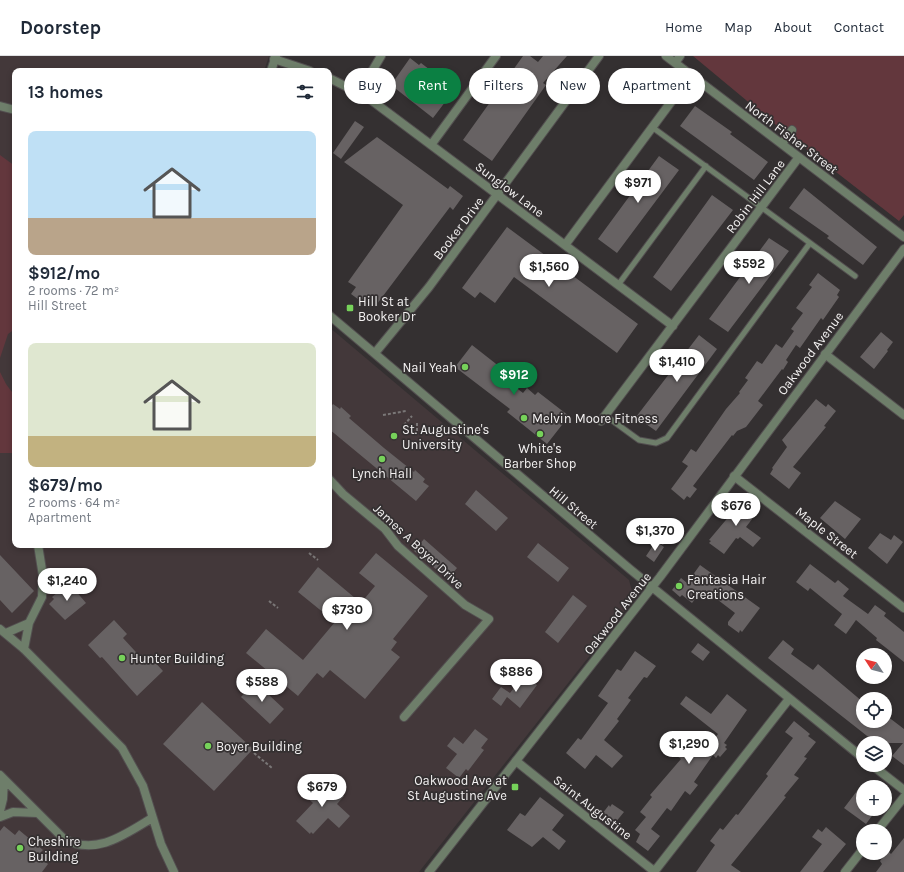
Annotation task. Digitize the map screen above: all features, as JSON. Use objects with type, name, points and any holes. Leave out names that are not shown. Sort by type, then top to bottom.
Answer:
[{"type":"street","points":[[373,68],[380,56]]},
{"type":"street","points":[[431,145],[496,56]]},
{"type":"street","name":"Booker Drive","points":[[375,353],[430,287],[599,56]]},
{"type":"street","name":"North Fisher Street","points":[[666,56],[678,59],[685,68]]},
{"type":"street","points":[[272,68],[275,58],[302,68]]},
{"type":"street","name":"Sunglow Lane","points":[[332,79],[344,85]]},
{"type":"street","name":"North Fisher Street","points":[[705,86],[904,237]]},
{"type":"street","name":"Sunglow Lane","points":[[375,104],[498,194],[673,326]]},
{"type":"street","points":[[565,245],[669,104]]},
{"type":"street","points":[[0,106],[12,109]]},
{"type":"street","points":[[782,144],[792,130]]},
{"type":"street","name":"Robin Hill Lane","points":[[603,419],[799,157]]},
{"type":"street","name":"Oakwood Avenue","points":[[429,872],[652,587],[904,249]]},
{"type":"street","name":"Hill Street","points":[[332,317],[652,587],[856,752]]},
{"type":"street","points":[[825,354],[904,415]]},
{"type":"street","name":"Maple Street","points":[[734,476],[904,608]]},
{"type":"street","name":"James A Boyer Drive","points":[[332,482],[343,494],[385,529],[398,546],[465,605],[489,619],[404,717]]},
{"type":"street","points":[[24,649],[29,623],[42,597],[43,576],[38,548]]},
{"type":"street","points":[[3,631],[29,623]]},
{"type":"street","points":[[3,631],[24,649],[122,748],[143,786],[161,844],[174,872]]},
{"type":"street","points":[[655,872],[789,699]]},
{"type":"street","name":"Saint Augustine","points":[[516,761],[655,872]]},
{"type":"street","points":[[881,772],[904,790]]},
{"type":"street","points":[[2,778],[64,839],[75,845],[96,846],[113,840],[152,818]]},
{"type":"street","points":[[0,811],[3,799],[2,778]]},
{"type":"street","points":[[883,824],[904,797]]},
{"type":"street","points":[[0,817],[13,812],[37,813]]},
{"type":"street","points":[[845,872],[856,858]]},
{"type":"lane","points":[[652,127],[855,276]]},
{"type":"lane","points":[[618,285],[706,166]]},
{"type":"lane","points":[[603,419],[639,440],[656,443],[667,438],[810,243]]},
{"type":"path","points":[[383,414],[406,411]]},
{"type":"path","points":[[404,424],[412,416]]},
{"type":"path","points":[[416,422],[416,431]]},
{"type":"path","points":[[309,553],[318,560]]},
{"type":"path","points":[[269,601],[278,608]]},
{"type":"path","points":[[254,753],[272,768]]},
{"type":"shaded area","name":"St. Augustine's University","points":[[0,56],[269,56],[265,68],[12,68],[12,548],[332,548],[332,330],[629,580],[633,595],[632,602],[419,872],[0,872]]},
{"type":"shaded area","points":[[693,56],[904,56],[904,215],[899,221],[782,130]]},
{"type":"shaded area","points":[[0,155],[12,164],[12,331],[8,334],[0,358]]},
{"type":"shaded area","points":[[0,372],[12,392],[12,453],[0,453]]},
{"type":"building","points":[[523,56],[530,56],[538,62],[543,56],[567,56],[556,68],[546,68],[546,80],[543,83],[546,85],[538,96],[538,68],[514,68]]},
{"type":"building","points":[[410,58],[419,65],[421,63],[428,68],[404,68],[404,95],[396,89],[396,78]]},
{"type":"building","points":[[415,104],[444,104],[433,118]]},
{"type":"building","points":[[489,104],[532,104],[492,161],[463,140]]},
{"type":"building","points":[[695,106],[732,132],[730,134],[768,162],[754,180],[680,126]]},
{"type":"building","points":[[355,121],[364,127],[341,159],[333,153]]},
{"type":"building","points":[[377,137],[448,189],[450,186],[463,196],[453,210],[450,207],[377,304],[370,298],[366,305],[351,294],[356,287],[348,282],[403,205],[344,162]]},
{"type":"building","points":[[659,156],[679,170],[617,253],[598,239]]},
{"type":"building","points":[[804,188],[877,247],[863,265],[827,238],[829,236],[789,208]]},
{"type":"building","points":[[712,195],[733,210],[671,291],[653,277]]},
{"type":"building","points":[[507,227],[638,324],[617,353],[514,277],[495,303],[480,292],[475,298],[462,288]]},
{"type":"building","points":[[769,238],[789,251],[728,332],[709,319]]},
{"type":"building","points":[[818,273],[840,290],[837,295],[839,297],[823,320],[821,318],[800,348],[796,345],[786,360],[788,362],[783,370],[782,369],[758,401],[763,405],[746,427],[737,431],[733,436],[732,435],[693,486],[697,489],[690,498],[687,496],[684,500],[671,489],[688,466],[682,462],[691,449],[696,452],[726,409],[740,393],[739,392],[748,380],[745,378],[757,361],[762,364],[776,344],[782,348],[794,331],[791,329],[803,313],[796,308],[812,287],[809,285]]},
{"type":"building","points":[[881,332],[893,342],[874,369],[860,357]]},
{"type":"building","points":[[699,335],[717,349],[656,431],[636,417]]},
{"type":"building","points":[[472,345],[500,367],[496,372],[523,393],[527,388],[535,395],[538,392],[569,416],[547,444],[507,412],[510,409],[455,367]]},
{"type":"building","points":[[816,399],[826,407],[828,404],[836,411],[824,426],[826,427],[793,467],[801,473],[789,489],[770,474],[773,469],[772,468],[787,447],[782,440]]},
{"type":"building","name":"Lynch Hall","points":[[333,404],[340,409],[341,407],[351,416],[349,418],[384,448],[425,479],[423,482],[429,486],[416,501],[332,431]]},
{"type":"building","points":[[476,490],[508,518],[496,531],[465,504]]},
{"type":"building","points":[[740,496],[759,510],[746,527],[761,538],[753,547],[740,537],[738,539],[736,538],[724,554],[709,543],[711,541],[709,540],[736,508],[733,505]]},
{"type":"building","points":[[835,501],[861,519],[845,539],[820,518]]},
{"type":"building","points":[[658,527],[670,535],[663,545],[651,537]]},
{"type":"building","points":[[880,533],[891,540],[894,535],[903,542],[887,564],[868,548]]},
{"type":"building","points":[[424,539],[457,568],[448,579],[414,551]]},
{"type":"building","points":[[656,541],[664,547],[654,562],[646,556]]},
{"type":"building","points":[[538,543],[569,568],[558,582],[527,557]]},
{"type":"building","points":[[376,553],[428,596],[393,639],[397,642],[391,650],[400,657],[365,699],[330,670],[323,678],[317,673],[298,696],[246,653],[266,629],[303,660],[335,622],[298,592],[318,567],[361,603],[375,586],[359,573]]},
{"type":"building","points":[[0,555],[34,591],[12,613],[0,600]]},
{"type":"building","points":[[810,564],[835,583],[838,580],[849,589],[843,596],[868,614],[875,605],[886,613],[884,616],[904,632],[904,662],[892,653],[892,648],[886,648],[856,620],[846,634],[834,625],[842,614],[810,588],[808,591],[796,582]]},
{"type":"building","points":[[700,565],[760,608],[742,632],[740,630],[739,633],[728,625],[728,622],[735,613],[705,590],[704,592],[701,591],[692,603],[682,595],[680,597],[672,590],[681,578],[687,583]]},
{"type":"building","points":[[69,583],[86,603],[65,620],[49,604],[54,599],[52,597]]},
{"type":"building","points":[[573,595],[587,606],[558,643],[545,632]]},
{"type":"building","name":"Hunter Building","points":[[114,620],[127,634],[123,638],[146,663],[151,658],[163,671],[137,696],[102,657],[100,658],[88,645]]},
{"type":"building","points":[[783,640],[794,649],[791,654],[813,670],[818,664],[856,696],[856,727],[768,658]]},
{"type":"building","points":[[698,643],[710,652],[703,661],[691,652]]},
{"type":"building","points":[[635,651],[656,666],[647,678],[644,677],[628,698],[631,700],[617,719],[619,721],[604,740],[623,756],[612,768],[596,755],[585,769],[566,753],[578,738],[581,740],[608,703],[598,696],[617,669],[621,671]]},
{"type":"building","points":[[524,675],[537,685],[520,708],[507,697],[501,706],[492,699],[501,687],[510,693]]},
{"type":"building","points":[[255,682],[284,709],[270,724],[241,697]]},
{"type":"building","points":[[727,694],[747,710],[724,743],[727,745],[725,747],[727,749],[720,757],[718,755],[716,758],[713,755],[694,782],[698,785],[690,795],[685,791],[671,811],[667,808],[651,829],[660,836],[648,851],[636,842],[640,834],[635,830],[646,817],[640,812],[652,797],[650,795],[681,759],[677,756],[686,744],[701,755],[718,734],[680,704],[686,696],[711,714]]},
{"type":"building","name":"Boyer Building","points":[[202,702],[253,749],[214,791],[163,744]]},
{"type":"building","points":[[892,720],[904,729],[904,765],[892,756],[903,743],[892,743],[892,736],[867,736],[857,728],[892,728]]},
{"type":"building","points":[[794,721],[810,734],[808,736],[816,742],[804,757],[807,758],[794,775],[799,778],[784,796],[786,797],[731,865],[741,872],[696,872],[715,845],[710,841],[720,828],[723,830],[736,814],[738,815],[768,776],[766,774],[793,738],[785,732]]},
{"type":"building","points":[[475,729],[488,739],[481,748],[484,750],[468,771],[466,769],[459,778],[446,768],[457,754],[447,746],[454,737],[463,744]]},
{"type":"building","points":[[313,780],[325,791],[331,784],[344,796],[337,804],[350,816],[339,828],[328,818],[313,834],[311,832],[310,834],[296,821],[313,803],[301,792]]},
{"type":"building","points":[[856,792],[856,816],[872,816],[866,824],[844,808]]},
{"type":"building","points":[[540,797],[564,815],[552,830],[566,841],[559,850],[543,837],[532,847],[507,830],[520,813],[525,816]]},
{"type":"building","points":[[612,804],[624,812],[615,823],[602,814],[609,805],[610,807]]},
{"type":"building","name":"Cheshire Building","points":[[4,826],[15,835],[19,830],[43,850],[38,855],[48,864],[42,872],[0,872],[0,831]]},
{"type":"building","points":[[826,827],[846,844],[823,872],[800,872],[822,844],[812,837],[818,829],[822,832]]},
{"type":"building","points":[[904,838],[904,872],[876,872],[882,864],[881,860],[892,860],[892,853]]},
{"type":"place","name":"Hill St at Booker Dr","points":[[350,308]]},
{"type":"place","name":"Nail Yeah","points":[[465,367]]},
{"type":"place","name":"Melvin Moore Fitness","points":[[524,418]]},
{"type":"place","name":"White's Barber Shop","points":[[540,434]]},
{"type":"place","name":"St. Augustine's University","points":[[394,436]]},
{"type":"place","name":"Lynch Hall","points":[[382,459]]},
{"type":"place","name":"Fantasia Hair Creations","points":[[679,586]]},
{"type":"place","name":"Hunter Building","points":[[122,658]]},
{"type":"place","name":"Boyer Building","points":[[208,746]]},
{"type":"place","name":"Oakwood Ave at St Augustine Ave","points":[[515,787]]},
{"type":"place","name":"Cheshire Building","points":[[20,848]]}]
